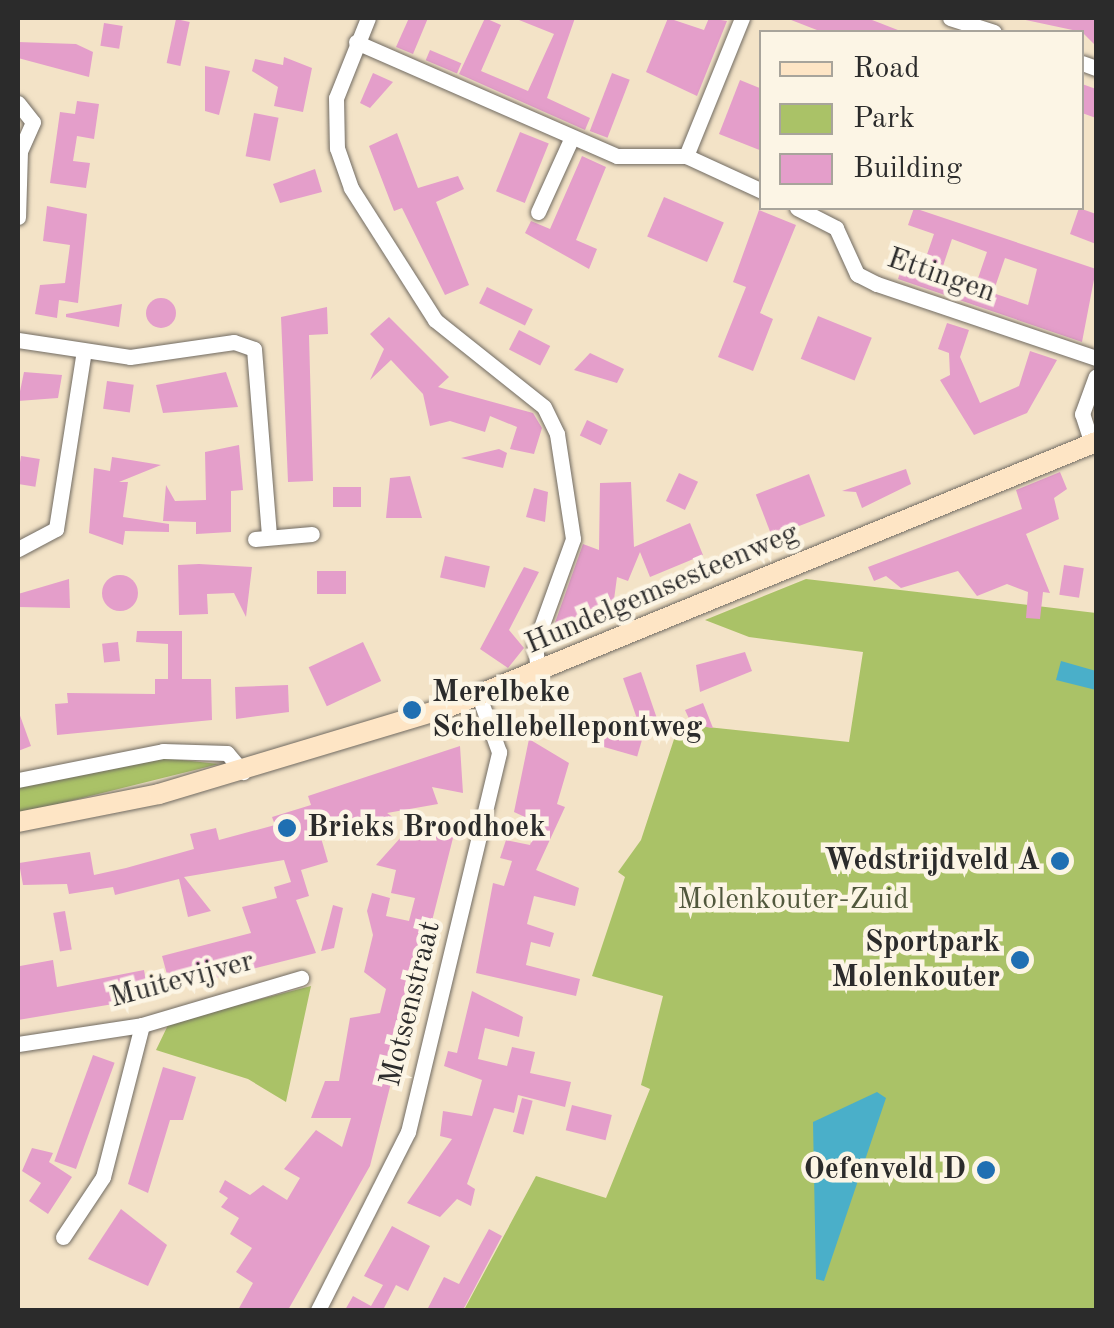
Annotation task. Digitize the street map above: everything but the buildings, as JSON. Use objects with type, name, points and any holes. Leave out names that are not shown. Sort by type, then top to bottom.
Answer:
[{"type":"main road","name":"Hundelgemsesteenweg","points":[[18,822],[243,772],[479,696],[1094,443]]},
{"type":"street","points":[[368,18],[356,42],[334,125],[368,222],[435,320],[544,406],[557,434],[573,539],[534,644],[538,674]]},
{"type":"street","points":[[686,156],[742,18]]},
{"type":"street","points":[[950,18],[988,30]]},
{"type":"street","points":[[356,42],[630,160],[686,156],[759,190]]},
{"type":"street","points":[[18,103],[32,122],[19,150],[18,218]]},
{"type":"street","points":[[538,212],[572,137]]},
{"type":"street","name":"Ettingen","points":[[801,210],[836,228],[867,279],[1096,358]]},
{"type":"street","points":[[18,340],[144,356],[234,342],[254,349],[262,538],[312,534]]},
{"type":"street","points":[[18,548],[56,529],[84,351]]},
{"type":"street","points":[[1094,443],[1082,414],[1096,376]]},
{"type":"street","name":"Motsenstraat","points":[[318,1310],[408,1132],[498,752],[479,696]]},
{"type":"street","points":[[18,780],[162,751],[226,753],[243,772]]},
{"type":"street","name":"Muitevijver","points":[[18,1044],[142,1024],[301,978]]},
{"type":"street","points":[[62,1238],[104,1177],[142,1024]]},
{"type":"green space","name":"Molenkouter-Zuid","points":[[806,579],[1096,613],[1096,1310],[464,1310],[536,1176],[606,1198],[650,1089],[641,1085],[663,996],[592,976],[625,877],[618,872],[641,840],[679,724],[849,742],[863,652],[749,637],[705,620]]},
{"type":"green space","points":[[154,757],[219,764],[18,814],[18,787]]},
{"type":"green space","points":[[311,986],[286,1102],[248,1079],[156,1050],[169,1023]]},
{"type":"water","points":[[1061,661],[1096,671],[1096,690],[1056,680]]},
{"type":"water","points":[[877,1092],[886,1098],[824,1281],[816,1279],[813,1122]]},
{"type":"place","name":"Merelbeke Schellebellepontweg","points":[[412,710]]},
{"type":"place","name":"Brieks Broodhoek","points":[[287,828]]},
{"type":"place","name":"Wedstrijdveld A","points":[[1060,861]]},
{"type":"place","name":"Sportpark Molenkouter","points":[[1020,960]]},
{"type":"place","name":"Oefenveld D","points":[[986,1170]]}]
